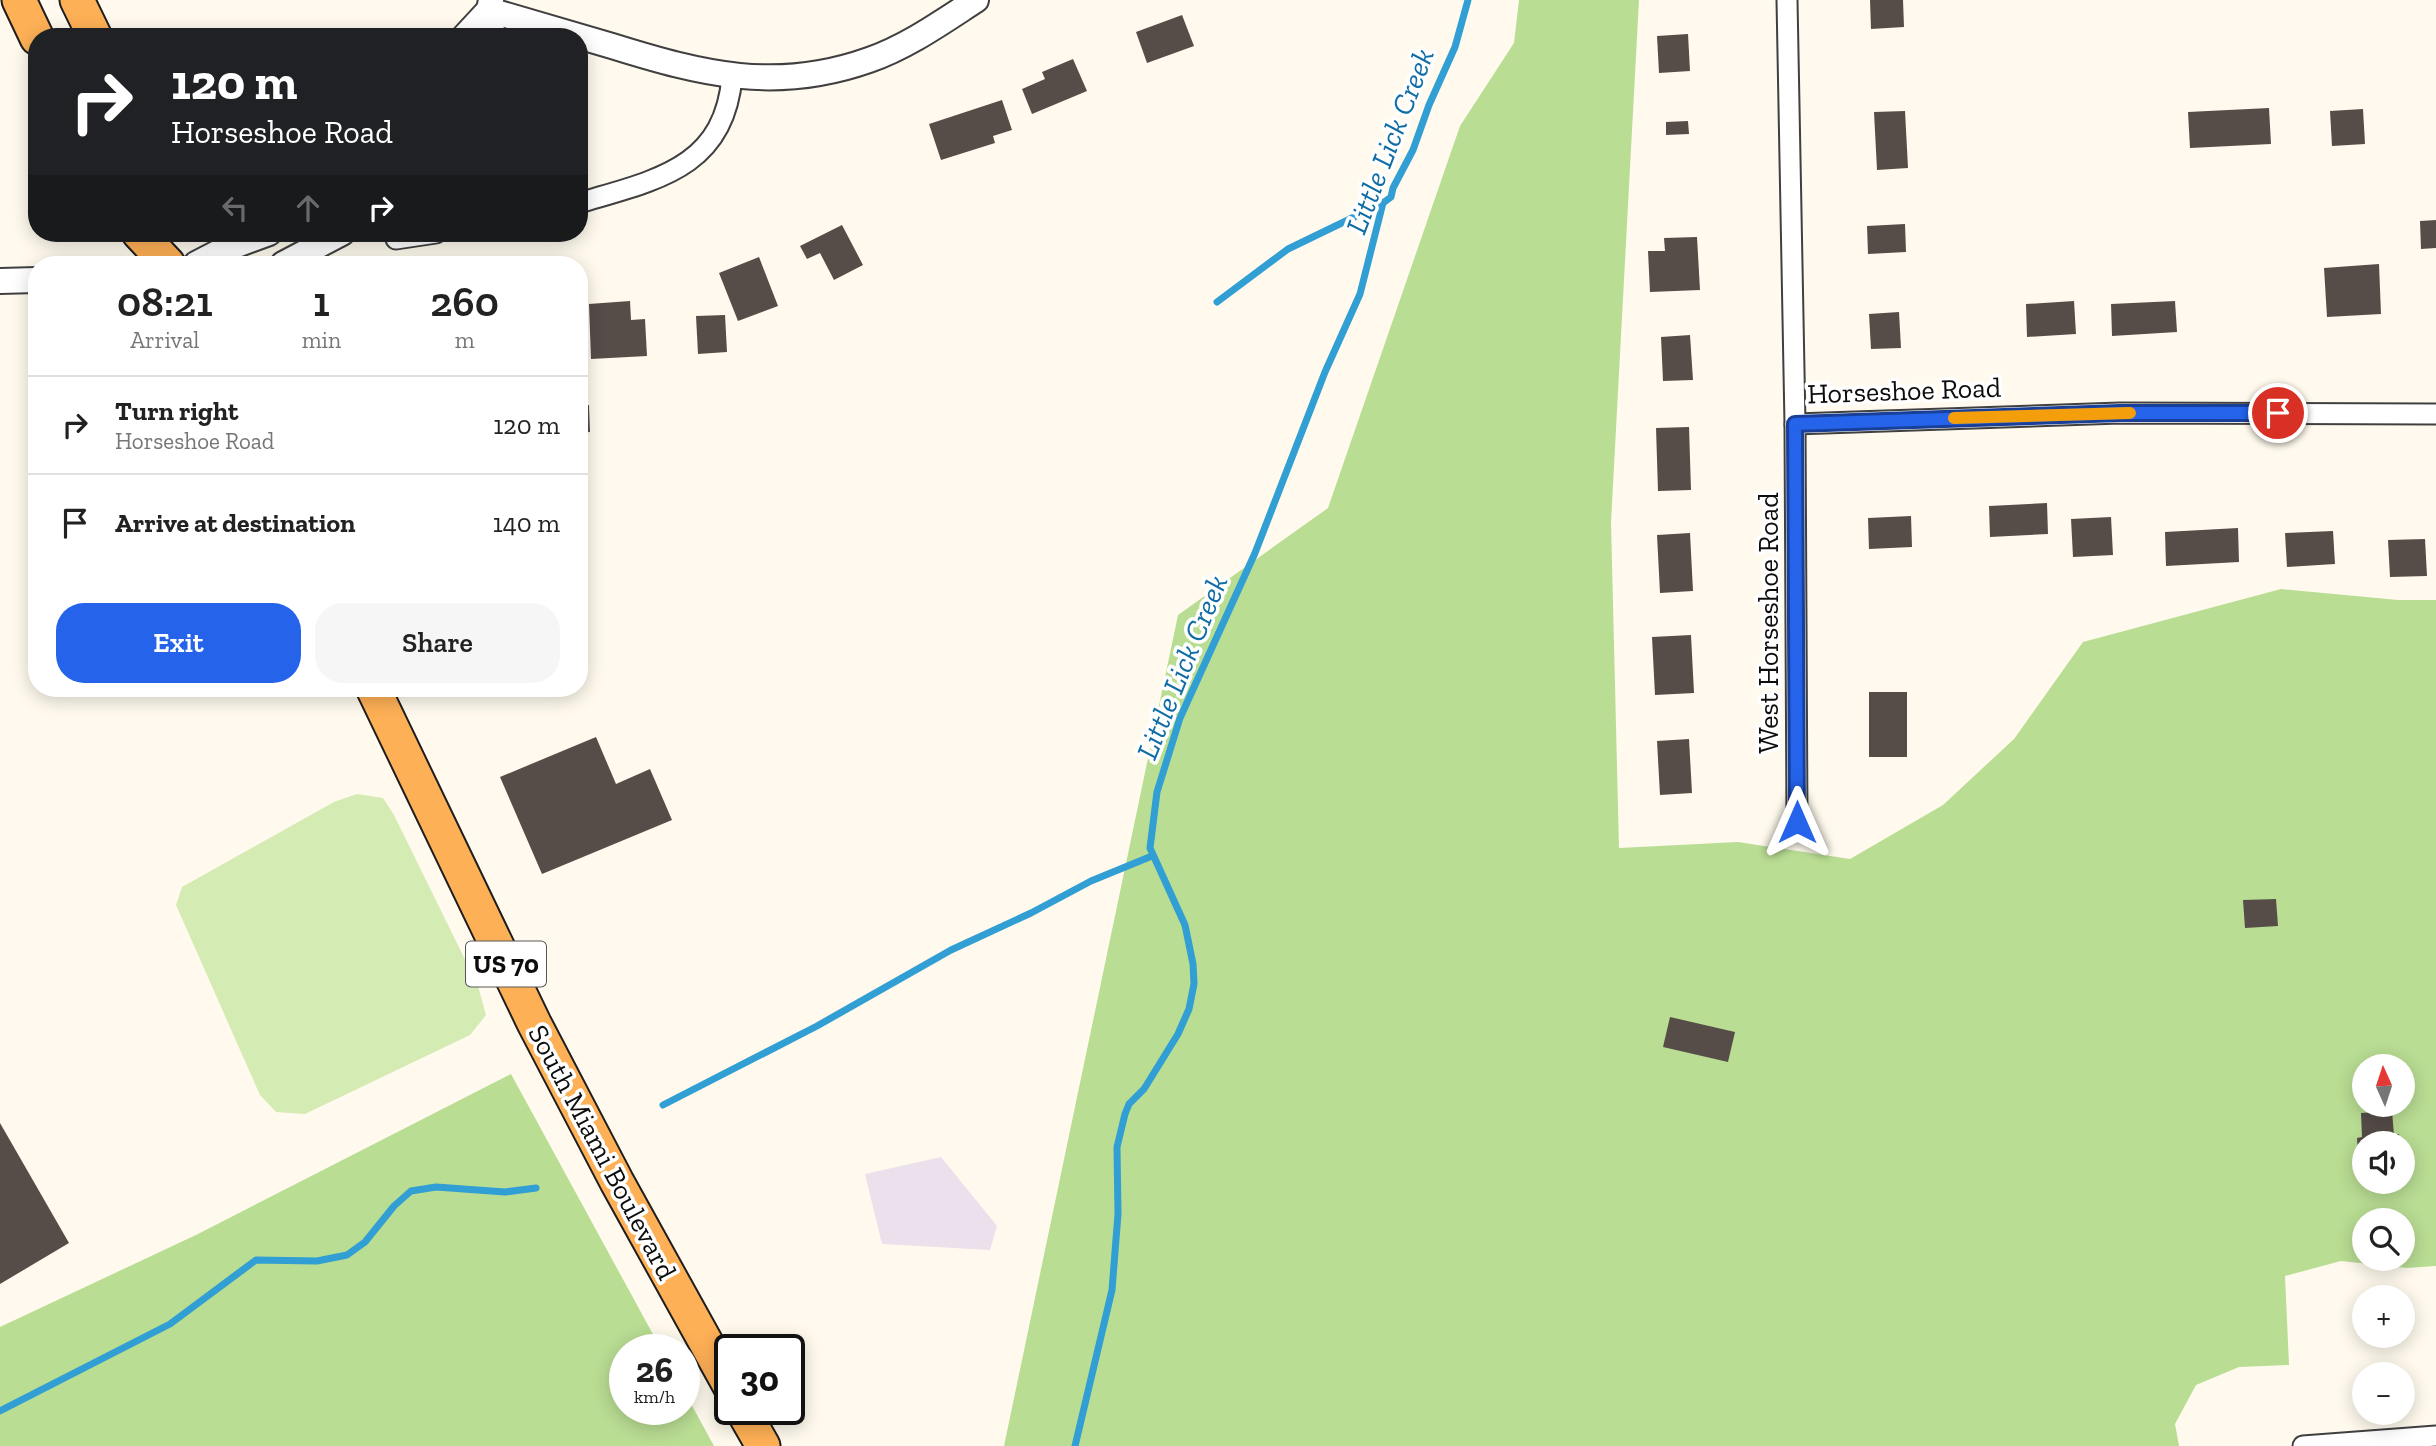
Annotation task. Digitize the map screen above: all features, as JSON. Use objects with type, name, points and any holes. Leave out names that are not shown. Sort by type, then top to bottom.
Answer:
[{"type":"highway","points":[[19,0],[32,28]]},
{"type":"highway","points":[[77,0],[91,28]]},
{"type":"highway","points":[[147,242],[161,256]]},
{"type":"highway","name":"South Miami Boulevard","points":[[377,697],[540,1034],[617,1182],[714,1357]]},
{"type":"highway","points":[[751,1425],[763,1446]]},
{"type":"street","points":[[588,37],[678,67],[732,77],[788,77],[840,69],[869,60],[929,30],[976,0]]},
{"type":"street","name":"Horseshoe Road","points":[[1787,0],[1795,424],[2120,413],[2436,414]]},
{"type":"street","points":[[490,5],[560,28]]},
{"type":"street","points":[[471,28],[490,5]]},
{"type":"street","points":[[490,5],[492,28]]},
{"type":"street","points":[[588,200],[680,168],[700,153],[718,130],[724,116],[732,77]]},
{"type":"street","points":[[211,256],[245,242]]},
{"type":"street","points":[[298,256],[325,242]]},
{"type":"street","points":[[0,281],[28,280]]},
{"type":"street","name":"West Horseshoe Road","points":[[1795,424],[1797,822]]},
{"type":"street","points":[[2303,1446],[2436,1436]]},
{"type":"shaded area","points":[[941,1157],[997,1226],[990,1250],[882,1244],[865,1174]]},
{"type":"green space","points":[[1519,0],[1639,0],[1611,522],[1619,848],[1738,842],[1850,859],[1943,805],[2014,739],[2083,642],[2281,589],[2398,600],[2436,600],[2436,1266],[2415,1267],[2415,1208],[2352,1208],[2352,1262],[2341,1261],[2285,1276],[2289,1365],[2239,1367],[2196,1385],[2175,1424],[2179,1446],[1004,1446],[1178,615],[1328,508],[1460,126],[1514,43]]},
{"type":"green space","points":[[357,794],[383,798],[394,815],[478,986],[486,1015],[470,1035],[305,1114],[276,1112],[260,1095],[176,905],[182,887],[334,802]]},
{"type":"green space","points":[[511,1074],[653,1334],[609,1334],[609,1425],[700,1425],[700,1420],[714,1446],[0,1446],[0,1327],[198,1234]]},
{"type":"building","points":[[1870,0],[1903,0],[1904,27],[1871,29]]},
{"type":"building","points":[[1182,15],[1194,46],[1147,63],[1136,32]]},
{"type":"building","points":[[1688,34],[1690,71],[1659,73],[1657,36]]},
{"type":"building","points":[[1073,59],[1087,91],[1032,114],[1022,89],[1045,79],[1042,72]]},
{"type":"building","points":[[1002,100],[1012,130],[993,136],[995,143],[941,160],[929,124]]},
{"type":"building","points":[[2269,108],[2271,144],[2190,148],[2188,112]]},
{"type":"building","points":[[2363,109],[2365,144],[2332,146],[2330,111]]},
{"type":"building","points":[[1905,111],[1908,168],[1877,170],[1874,112]]},
{"type":"building","points":[[1688,121],[1689,134],[1666,135],[1666,122]]},
{"type":"building","points":[[2436,220],[2436,248],[2421,249],[2420,221]]},
{"type":"building","points":[[1905,224],[1906,252],[1868,254],[1867,226]]},
{"type":"building","points":[[842,225],[863,265],[834,280],[820,253],[807,259],[800,246]]},
{"type":"building","points":[[1697,237],[1700,290],[1650,292],[1648,251],[1665,251],[1664,238]]},
{"type":"building","points":[[759,257],[778,306],[738,321],[719,273]]},
{"type":"building","points":[[2379,264],[2381,314],[2327,317],[2324,268]]},
{"type":"building","points":[[630,301],[631,320],[645,319],[647,356],[591,359],[589,304]]},
{"type":"building","points":[[2074,301],[2076,334],[2027,337],[2026,304]]},
{"type":"building","points":[[2175,301],[2177,332],[2112,336],[2111,304]]},
{"type":"building","points":[[1899,312],[1901,348],[1871,349],[1869,314]]},
{"type":"building","points":[[725,315],[727,352],[698,354],[696,316]]},
{"type":"building","points":[[1690,335],[1693,380],[1663,381],[1661,337]]},
{"type":"building","points":[[588,405],[589,405],[588,432]]},
{"type":"building","points":[[1689,427],[1691,490],[1658,491],[1656,428]]},
{"type":"building","points":[[2047,503],[2048,534],[1990,537],[1989,506]]},
{"type":"building","points":[[1911,516],[1912,547],[1869,549],[1868,518]]},
{"type":"building","points":[[2111,517],[2113,555],[2073,557],[2071,519]]},
{"type":"building","points":[[2238,528],[2239,562],[2166,566],[2165,532]]},
{"type":"building","points":[[2333,531],[2335,564],[2287,567],[2285,533]]},
{"type":"building","points":[[1690,533],[1693,591],[1660,593],[1657,535]]},
{"type":"building","points":[[2425,539],[2427,576],[2390,577],[2388,540]]},
{"type":"building","points":[[1691,635],[1694,693],[1655,695],[1652,637]]},
{"type":"building","points":[[1869,692],[1907,692],[1907,757],[1869,757]]},
{"type":"building","points":[[596,737],[616,784],[650,769],[672,820],[542,874],[500,777]]},
{"type":"building","points":[[1689,739],[1692,793],[1660,795],[1657,741]]},
{"type":"building","points":[[2276,899],[2278,926],[2245,928],[2243,900]]},
{"type":"building","points":[[1670,1017],[1735,1032],[1728,1062],[1663,1047]]},
{"type":"building","points":[[2361,1117],[2392,1117],[2394,1131],[2362,1131]]},
{"type":"building","points":[[0,1123],[69,1243],[0,1284]]},
{"type":"waterway","name":"Little Lick Creek","points":[[1075,1446],[1112,1290],[1118,1214],[1117,1147],[1125,1114],[1129,1104],[1144,1089],[1178,1034],[1189,1009],[1194,984],[1185,925],[1150,848],[1157,792],[1180,718],[1255,553],[1325,372],[1360,294],[1383,203],[1391,197],[1413,150],[1429,105],[1455,47],[1468,0]]},
{"type":"waterway","points":[[1217,302],[1288,249],[1383,203]]},
{"type":"waterway","points":[[663,1105],[817,1026],[951,950],[1031,913],[1091,881],[1152,856]]},
{"type":"waterway","points":[[0,1411],[170,1324],[256,1260],[317,1261],[347,1255],[365,1242],[394,1206],[411,1191],[436,1187],[505,1192],[536,1188]]},
{"type":"slow traffic","points":[[1954,418],[2130,413]]},
{"type":"route","points":[[1797,822],[1795,424],[2120,413],[2278,413]]}]
